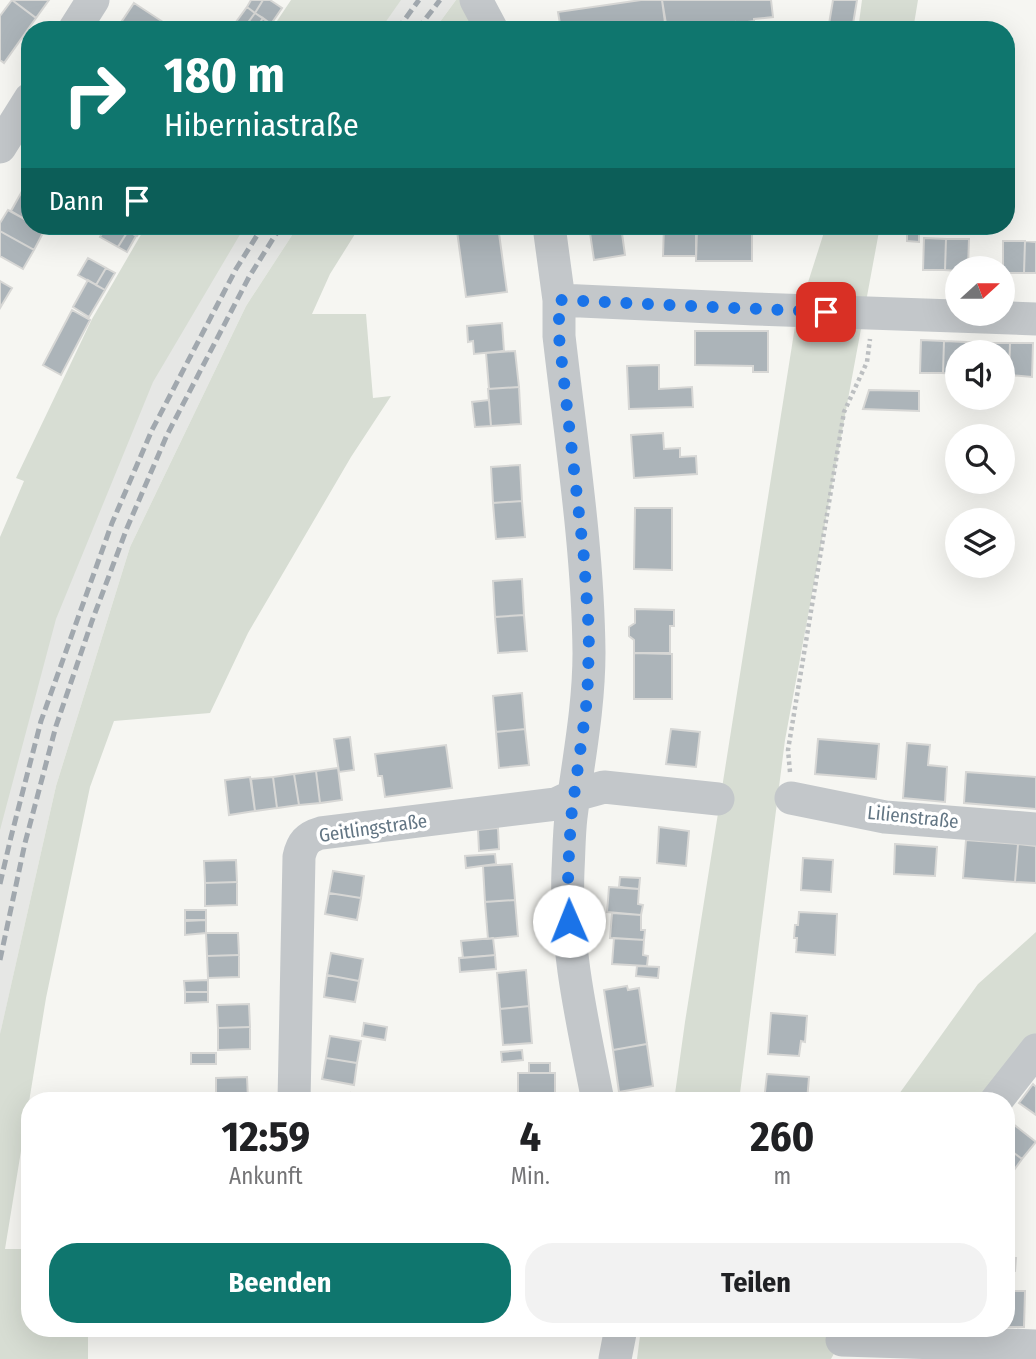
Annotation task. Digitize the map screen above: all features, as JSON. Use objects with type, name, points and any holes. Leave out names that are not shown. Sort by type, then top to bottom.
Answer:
[{"type":"street","points":[[80,21],[93,0]]},
{"type":"street","points":[[476,0],[487,21]]},
{"type":"street","points":[[0,147],[21,113]]},
{"type":"street","points":[[550,235],[559,300],[559,337],[584,558],[589,633],[586,708],[571,818],[569,937],[577,995],[596,1092]]},
{"type":"street","points":[[559,300],[1036,319]]},
{"type":"street","points":[[575,795],[604,787],[718,799]]},
{"type":"street","name":"Geitlingstraße","points":[[294,1092],[299,857],[301,846],[306,840],[314,835],[556,804],[575,795]]},
{"type":"street","name":"Lilienstraße","points":[[791,798],[885,817],[1036,829]]},
{"type":"street","points":[[1003,1092],[1036,1050]]},
{"type":"street","points":[[615,1359],[619,1337]]},
{"type":"street","points":[[841,1342],[1036,1346]]},
{"type":"path","points":[[791,798],[789,750],[844,412],[867,362],[874,314]]},
{"type":"shaded area","points":[[291,0],[401,0],[386,21],[277,21]]},
{"type":"shaded area","points":[[347,0],[456,0],[441,21],[332,21]]},
{"type":"shaded area","points":[[456,0],[470,0],[474,21],[441,21]]},
{"type":"shaded area","points":[[862,0],[918,0],[914,21],[859,21]]},
{"type":"shaded area","points":[[141,235],[240,235],[153,382],[56,619],[0,830],[0,537],[24,481],[16,478],[92,319]]},
{"type":"shaded area","points":[[184,235],[292,235],[246,306],[130,547],[56,786],[0,1044],[0,629]]},
{"type":"shaded area","points":[[292,235],[354,235],[330,274],[312,314],[366,314],[373,398],[391,396],[351,457],[248,633],[210,713],[114,721],[90,787],[46,998],[31,1092],[21,1092],[21,1151],[5,1249],[21,1249],[21,1337],[88,1337],[88,1359],[0,1359],[0,1034],[56,786],[130,547],[246,306]]},
{"type":"shaded area","points":[[823,235],[878,235],[785,740],[740,1092],[675,1092],[685,1022],[796,320]]},
{"type":"shaded area","points":[[1036,932],[1036,1036],[992,1092],[900,1092],[978,984]]},
{"type":"shaded area","points":[[640,1337],[843,1337],[831,1359],[637,1359]]},
{"type":"building","points":[[12,0],[36,18],[34,21],[21,21],[21,39],[4,63],[0,60],[0,16]]},
{"type":"building","points":[[12,0],[49,0],[36,18]]},
{"type":"building","points":[[251,0],[263,0],[255,13],[247,7]]},
{"type":"building","points":[[263,0],[270,0],[282,8],[273,21],[267,21],[255,13]]},
{"type":"building","points":[[641,0],[662,0],[665,21],[560,21],[558,12]]},
{"type":"building","points":[[662,0],[771,0],[773,17],[754,21],[666,21]]},
{"type":"building","points":[[833,0],[857,0],[854,21],[830,21]]},
{"type":"building","points":[[134,3],[161,21],[122,21]]},
{"type":"building","points":[[247,7],[255,13],[249,21],[237,21]]},
{"type":"building","points":[[255,13],[263,18],[261,21],[249,21]]},
{"type":"building","points":[[21,193],[21,217],[11,211]]},
{"type":"building","points":[[8,210],[21,217],[21,235],[42,235],[34,250],[0,231],[0,223]]},
{"type":"building","points":[[0,231],[34,250],[23,269],[0,256]]},
{"type":"building","points":[[101,235],[126,235],[118,247],[100,237]]},
{"type":"building","points":[[126,235],[136,236],[127,252],[118,247]]},
{"type":"building","points":[[458,235],[499,235],[507,292],[466,297]]},
{"type":"building","points":[[590,235],[622,235],[625,255],[594,260]]},
{"type":"building","points":[[664,235],[696,235],[696,256],[663,256]]},
{"type":"building","points":[[697,235],[752,235],[752,261],[696,261]]},
{"type":"building","points":[[907,235],[919,235],[919,242],[907,241]]},
{"type":"building","points":[[924,238],[946,239],[945,270],[923,270]]},
{"type":"building","points":[[946,239],[969,239],[968,256],[945,256]]},
{"type":"building","points":[[1003,241],[1025,241],[1024,273],[1015,273],[1015,256],[1003,256]]},
{"type":"building","points":[[1025,241],[1036,242],[1036,273],[1024,273]]},
{"type":"building","points":[[88,258],[106,268],[96,285],[78,275]]},
{"type":"building","points":[[106,268],[115,273],[105,290],[96,285]]},
{"type":"building","points":[[88,280],[105,290],[89,317],[73,307]]},
{"type":"building","points":[[0,281],[12,288],[0,308]]},
{"type":"building","points":[[72,310],[90,320],[61,375],[43,365]]},
{"type":"building","points":[[502,323],[504,351],[474,354],[473,341],[468,342],[467,326]]},
{"type":"building","points":[[695,331],[768,331],[768,372],[753,372],[753,366],[695,365]]},
{"type":"building","points":[[921,340],[944,341],[943,373],[920,373]]},
{"type":"building","points":[[944,341],[945,341],[945,373]]},
{"type":"building","points":[[1015,343],[1033,343],[1032,377],[1015,376]]},
{"type":"building","points":[[515,351],[519,387],[489,389],[486,353]]},
{"type":"building","points":[[659,365],[659,389],[692,387],[693,407],[629,409],[627,366]]},
{"type":"building","points":[[519,387],[521,424],[491,426],[488,389]]},
{"type":"building","points":[[869,390],[919,391],[919,411],[863,409]]},
{"type":"building","points":[[489,400],[491,426],[475,427],[472,402]]},
{"type":"building","points":[[663,433],[664,449],[680,448],[680,457],[696,456],[697,474],[634,478],[631,435]]},
{"type":"building","points":[[520,465],[522,501],[493,503],[491,467]]},
{"type":"building","points":[[522,501],[525,537],[496,539],[493,503]]},
{"type":"building","points":[[635,508],[672,508],[672,570],[634,569]]},
{"type":"building","points":[[522,579],[524,615],[495,617],[493,581]]},
{"type":"building","points":[[635,609],[674,610],[674,626],[670,626],[670,653],[634,653],[634,640],[629,636],[629,627],[635,623]]},
{"type":"building","points":[[524,615],[527,651],[498,653],[495,617]]},
{"type":"building","points":[[634,653],[672,654],[672,699],[634,699]]},
{"type":"building","points":[[522,693],[525,729],[496,732],[493,696]]},
{"type":"building","points":[[525,729],[529,765],[499,768],[496,732]]},
{"type":"building","points":[[671,729],[700,732],[696,767],[666,764]]},
{"type":"building","points":[[350,737],[354,770],[339,772],[334,739]]},
{"type":"building","points":[[818,739],[879,744],[876,779],[815,774]]},
{"type":"building","points":[[907,743],[930,745],[928,765],[947,767],[945,802],[903,798]]},
{"type":"building","points":[[446,745],[452,788],[385,797],[375,754]]},
{"type":"building","points":[[338,768],[342,800],[320,803],[316,771]]},
{"type":"building","points":[[316,771],[320,803],[299,805],[294,774]]},
{"type":"building","points":[[966,772],[1036,777],[1036,809],[964,803]]},
{"type":"building","points":[[294,774],[299,805],[277,808],[273,777]]},
{"type":"building","points":[[250,777],[255,811],[229,815],[225,780]]},
{"type":"building","points":[[273,777],[277,808],[255,811],[251,779]]},
{"type":"building","points":[[659,827],[689,831],[686,866],[657,863]]},
{"type":"building","points":[[498,828],[499,849],[479,851],[478,830]]},
{"type":"building","points":[[966,840],[1018,844],[1015,882],[963,878]]},
{"type":"building","points":[[895,844],[937,847],[935,876],[894,874]]},
{"type":"building","points":[[1018,844],[1036,846],[1036,883],[1015,882]]},
{"type":"building","points":[[495,854],[496,864],[466,868],[465,856]]},
{"type":"building","points":[[803,858],[833,860],[831,892],[801,890]]},
{"type":"building","points":[[236,860],[237,882],[205,883],[204,861]]},
{"type":"building","points":[[512,864],[515,900],[485,902],[483,866]]},
{"type":"building","points":[[333,871],[364,876],[361,898],[329,893]]},
{"type":"building","points":[[620,877],[640,878],[639,889],[619,887]]},
{"type":"building","points":[[237,882],[237,905],[205,906],[205,883]]},
{"type":"building","points":[[609,887],[639,889],[638,904],[643,905],[641,915],[607,912]]},
{"type":"building","points":[[329,893],[361,898],[357,920],[325,914]]},
{"type":"building","points":[[515,900],[518,936],[488,939],[485,902]]},
{"type":"building","points":[[185,910],[206,910],[206,920],[185,920]]},
{"type":"building","points":[[799,912],[837,914],[835,955],[796,952],[797,938],[794,938]]},
{"type":"building","points":[[612,913],[641,915],[641,930],[645,930],[644,940],[610,938]]},
{"type":"building","points":[[206,920],[206,933],[185,935],[185,921]]},
{"type":"building","points":[[206,933],[238,933],[239,955],[207,956]]},
{"type":"building","points":[[493,938],[495,955],[463,958],[461,941]]},
{"type":"building","points":[[614,938],[644,940],[643,955],[648,956],[647,966],[612,964]]},
{"type":"building","points":[[331,953],[363,959],[359,981],[327,975]]},
{"type":"building","points":[[239,955],[239,977],[208,978],[207,956]]},
{"type":"building","points":[[495,955],[496,969],[460,972],[459,958]]},
{"type":"building","points":[[637,966],[659,967],[658,978],[636,976]]},
{"type":"building","points":[[526,970],[529,1006],[500,1009],[497,973]]},
{"type":"building","points":[[327,975],[359,981],[355,1002],[324,997]]},
{"type":"building","points":[[208,980],[208,992],[185,992],[184,981]]},
{"type":"building","points":[[627,986],[628,990],[639,988],[647,1044],[613,1050],[604,990]]},
{"type":"building","points":[[185,992],[208,992],[208,1002],[185,1003]]},
{"type":"building","points":[[249,1004],[250,1027],[218,1028],[217,1005]]},
{"type":"building","points":[[529,1006],[532,1043],[503,1045],[500,1009]]},
{"type":"building","points":[[771,1013],[807,1016],[805,1042],[801,1041],[799,1056],[768,1054]]},
{"type":"building","points":[[364,1023],[387,1027],[385,1040],[362,1036]]},
{"type":"building","points":[[250,1027],[250,1049],[218,1050],[218,1028]]},
{"type":"building","points":[[330,1036],[361,1041],[357,1063],[326,1058]]},
{"type":"building","points":[[647,1044],[653,1086],[619,1092],[613,1050]]},
{"type":"building","points":[[522,1050],[523,1060],[502,1062],[501,1052]]},
{"type":"building","points":[[191,1053],[216,1053],[216,1064],[191,1064]]},
{"type":"building","points":[[326,1058],[357,1063],[354,1085],[322,1079]]},
{"type":"building","points":[[529,1063],[550,1063],[550,1073],[529,1073]]},
{"type":"building","points":[[518,1073],[555,1073],[555,1092],[518,1092]]},
{"type":"building","points":[[767,1074],[809,1077],[808,1092],[765,1092]]},
{"type":"building","points":[[247,1077],[248,1092],[216,1092],[216,1078]]},
{"type":"building","points":[[1033,1084],[1036,1087],[1036,1115],[1019,1103]]},
{"type":"building","points":[[1015,1126],[1036,1142],[1022,1159],[1015,1154]]},
{"type":"building","points":[[1015,1154],[1022,1159],[1015,1169]]},
{"type":"building","points":[[1015,1291],[1025,1291],[1024,1327],[1015,1327]]},
{"type":"railway","points":[[404,21],[419,0]]},
{"type":"railway","points":[[424,21],[440,0]]},
{"type":"railway","points":[[0,884],[41,721],[112,523],[152,430],[236,269],[257,235]]},
{"type":"railway","points":[[0,960],[25,843],[56,726],[127,528],[167,435],[249,277],[275,235]]},
{"type":"route","points":[[569,921],[571,818],[586,708],[589,633],[584,558],[559,337],[559,300],[826,312]]}]
